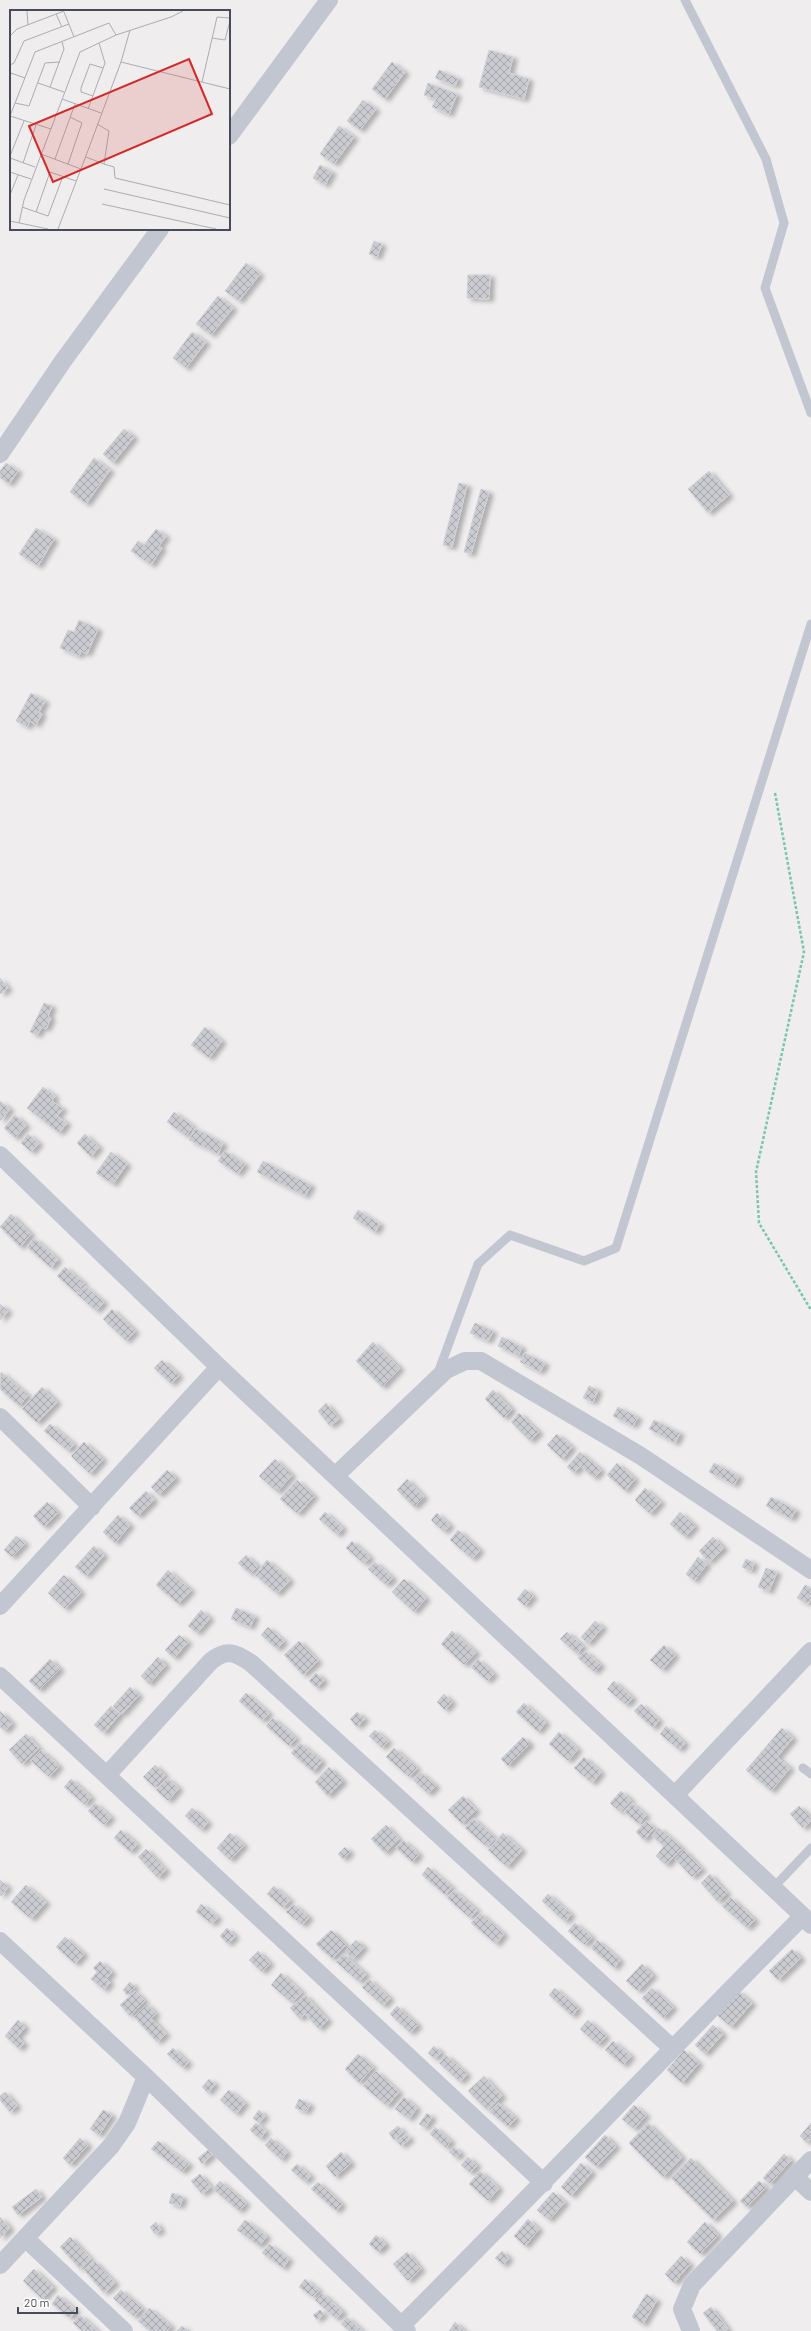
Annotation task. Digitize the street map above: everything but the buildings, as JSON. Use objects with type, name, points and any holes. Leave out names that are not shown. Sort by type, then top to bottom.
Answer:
[{"type":"street","points":[[230,135],[329,0]]},
{"type":"street","points":[[0,454],[63,361],[159,230]]},
{"type":"street","points":[[0,1155],[219,1367],[807,1920],[672,2048],[404,2328],[146,2077],[0,1940]]},
{"type":"street","points":[[335,1476],[446,1370],[464,1362],[481,1361],[642,1456],[811,1570]]},
{"type":"street","points":[[0,1606],[219,1367]]},
{"type":"street","points":[[0,1417],[92,1507]]},
{"type":"street","points":[[675,1795],[811,1651]]},
{"type":"street","points":[[107,1775],[211,1661],[220,1654],[230,1653],[240,1656],[251,1663],[672,2048]]},
{"type":"street","points":[[0,1676],[544,2183]]},
{"type":"street","points":[[0,2265],[111,2146],[127,2123],[146,2077]]},
{"type":"street","points":[[691,2331],[682,2309],[692,2285],[811,2160]]},
{"type":"street","points":[[794,2177],[811,2192]]},
{"type":"street","points":[[25,2238],[124,2331]]},
{"type":"lane","points":[[685,0],[766,159],[784,223],[765,288],[811,413]]},
{"type":"lane","points":[[436,1378],[478,1264],[510,1235],[584,1261],[616,1248],[811,624]]},
{"type":"lane","points":[[803,1768],[811,1774]]},
{"type":"lane","points":[[773,1888],[811,1848]]},
{"type":"path","points":[[774,790],[804,952],[756,1172],[759,1223],[811,1310]]}]
